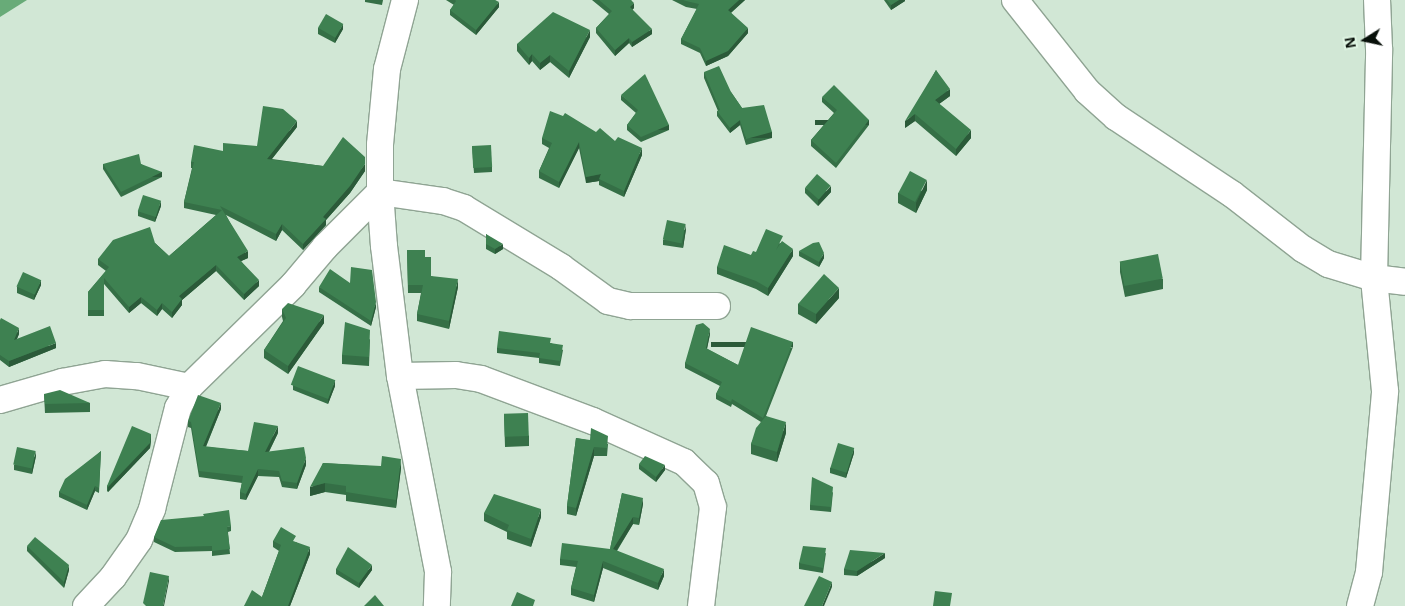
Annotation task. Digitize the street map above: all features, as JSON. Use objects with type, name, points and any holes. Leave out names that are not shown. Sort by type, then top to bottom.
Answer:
[{"type":"street","points":[[405,0],[395,31],[387,69],[380,145],[380,192],[384,246],[400,376],[438,572],[437,606]]},
{"type":"street","points":[[1015,0],[1087,92],[1116,117],[1232,194],[1303,249],[1328,264],[1374,278],[1405,282]]},
{"type":"street","points":[[1360,606],[1369,572],[1385,391],[1374,278],[1379,49],[1377,0]]},
{"type":"street","points":[[380,192],[443,201],[464,208],[561,268],[608,301],[630,306],[717,306]]},
{"type":"street","points":[[86,606],[113,577],[139,540],[152,509],[178,408],[189,387],[293,285],[325,247],[380,192]]},
{"type":"street","points":[[0,400],[62,382],[105,374],[138,376],[189,387]]},
{"type":"street","points":[[400,376],[456,375],[481,379],[593,420],[684,462],[706,483],[713,507],[701,606]]},
{"type":"shaded area","points":[[0,0],[27,0],[0,17]]},
{"type":"building","points":[[455,0],[495,0],[499,2],[476,30],[450,10]]},
{"type":"building","points":[[599,0],[631,0],[634,3],[630,7],[652,29],[632,42],[629,38],[615,50],[596,28],[612,11]]},
{"type":"building","points":[[683,0],[739,0],[728,10],[748,28],[728,51],[706,61],[700,48],[681,39],[699,4]]},
{"type":"building","points":[[887,0],[899,0],[891,5]]},
{"type":"building","points":[[553,12],[590,30],[569,71],[550,55],[540,63],[532,54],[529,58],[517,44]]},
{"type":"building","points":[[326,14],[343,24],[335,38],[318,28]]},
{"type":"building","points":[[719,66],[731,92],[742,108],[764,105],[772,132],[746,139],[740,120],[730,128],[717,111],[720,110],[704,72]]},
{"type":"building","points":[[936,70],[950,89],[935,100],[971,130],[956,149],[915,114],[905,121]]},
{"type":"building","points":[[645,74],[669,125],[641,137],[627,125],[638,110],[621,95]]},
{"type":"building","points":[[834,85],[869,120],[836,163],[811,140],[837,110],[822,97]]},
{"type":"building","points":[[263,106],[283,109],[297,121],[267,159],[323,166],[343,137],[365,157],[365,164],[350,186],[323,217],[326,219],[303,244],[282,224],[276,234],[220,206],[248,251],[237,257],[259,280],[244,294],[216,265],[179,296],[182,299],[172,312],[162,303],[157,310],[141,297],[129,307],[104,278],[104,310],[88,310],[88,292],[109,267],[98,259],[113,240],[150,227],[155,243],[169,256],[222,210],[184,202],[194,162],[191,162],[194,145],[223,151],[223,143],[257,146]]},
{"type":"building","points":[[550,111],[563,116],[565,113],[596,132],[600,128],[615,141],[618,137],[642,148],[624,191],[599,179],[601,174],[586,177],[579,142],[559,182],[539,171],[552,143],[542,138]]},
{"type":"building","points":[[491,145],[492,167],[473,168],[472,146]]},
{"type":"building","points":[[139,154],[141,164],[162,172],[121,192],[103,164]]},
{"type":"building","points":[[910,171],[927,180],[915,202],[898,193]]},
{"type":"building","points":[[817,174],[831,186],[819,199],[805,188]]},
{"type":"building","points":[[143,195],[161,201],[156,217],[138,211]]},
{"type":"building","points":[[667,220],[686,224],[681,244],[663,240]]},
{"type":"building","points":[[766,229],[783,236],[776,250],[782,241],[793,249],[768,288],[756,281],[717,267],[724,245],[751,255],[753,251],[756,252]]},
{"type":"building","points":[[486,234],[503,244],[495,249],[486,244]]},
{"type":"building","points":[[819,242],[824,253],[819,262],[799,251],[813,243]]},
{"type":"building","points":[[407,250],[425,250],[425,257],[431,257],[431,276],[458,279],[449,321],[417,314],[423,285],[408,285]]},
{"type":"building","points":[[1158,254],[1163,279],[1124,286],[1120,261]]},
{"type":"building","points":[[351,267],[372,270],[376,302],[371,321],[319,287],[330,269],[350,283]]},
{"type":"building","points":[[23,272],[41,280],[35,295],[16,287]]},
{"type":"building","points":[[824,274],[839,288],[816,314],[798,304]]},
{"type":"building","points":[[288,303],[324,315],[288,366],[264,350],[286,318],[282,309]]},
{"type":"building","points":[[1,318],[19,328],[14,340],[50,326],[56,343],[9,361],[0,355]]},
{"type":"building","points":[[345,322],[370,330],[369,357],[342,355]]},
{"type":"building","points":[[703,323],[710,329],[706,348],[738,365],[751,327],[793,342],[763,418],[732,399],[731,402],[716,394],[722,382],[685,363],[696,325]]},
{"type":"building","points":[[499,331],[551,338],[550,343],[563,345],[560,361],[539,358],[540,353],[497,348]]},
{"type":"building","points":[[298,366],[335,380],[328,399],[291,385]]},
{"type":"building","points":[[60,390],[90,403],[45,404],[44,394]]},
{"type":"building","points":[[198,395],[221,403],[203,446],[248,451],[254,422],[278,426],[265,452],[304,447],[306,458],[297,483],[282,481],[279,471],[258,469],[246,494],[240,492],[243,476],[199,471],[191,422],[188,421]]},
{"type":"building","points":[[528,413],[529,436],[505,437],[504,414]]},
{"type":"building","points":[[766,416],[786,422],[777,452],[751,444],[756,428]]},
{"type":"building","points":[[132,426],[151,434],[150,443],[108,487],[107,486]]},
{"type":"building","points":[[591,428],[608,436],[607,448],[594,447],[576,508],[567,506],[576,438],[590,440]]},
{"type":"building","points":[[838,443],[854,448],[847,473],[830,468]]},
{"type":"building","points":[[17,447],[36,451],[32,469],[13,465]]},
{"type":"building","points":[[101,451],[99,488],[95,486],[87,505],[59,492],[65,479]]},
{"type":"building","points":[[382,456],[401,459],[396,500],[346,492],[346,486],[325,483],[310,487],[323,463],[381,466]]},
{"type":"building","points":[[645,456],[665,465],[656,477],[639,464]]},
{"type":"building","points":[[812,477],[833,487],[831,507],[810,505]]},
{"type":"building","points":[[622,493],[643,498],[639,518],[633,517],[613,549],[664,569],[658,583],[603,561],[594,595],[571,588],[578,561],[560,559],[562,543],[610,549]]},
{"type":"building","points":[[494,494],[541,509],[531,539],[507,530],[509,525],[484,513]]},
{"type":"building","points":[[229,510],[231,526],[227,527],[230,549],[212,551],[212,546],[175,547],[154,537],[161,520],[204,516],[203,514]]},
{"type":"building","points":[[281,527],[296,536],[293,541],[310,547],[288,606],[244,606],[252,590],[262,597],[281,545],[273,541]]},
{"type":"building","points":[[35,537],[69,565],[64,582],[27,546]]},
{"type":"building","points":[[803,546],[826,548],[823,568],[799,563]]},
{"type":"building","points":[[348,547],[372,565],[359,583],[336,569]]},
{"type":"building","points":[[850,550],[885,553],[857,571],[844,569]]},
{"type":"building","points":[[150,572],[169,576],[163,606],[146,606],[143,603]]},
{"type":"building","points":[[819,576],[832,582],[822,606],[804,606]]},
{"type":"building","points":[[935,591],[952,593],[950,606],[933,606]]},
{"type":"building","points":[[517,592],[535,600],[533,606],[511,606]]},
{"type":"building","points":[[375,595],[384,606],[364,606]]}]
